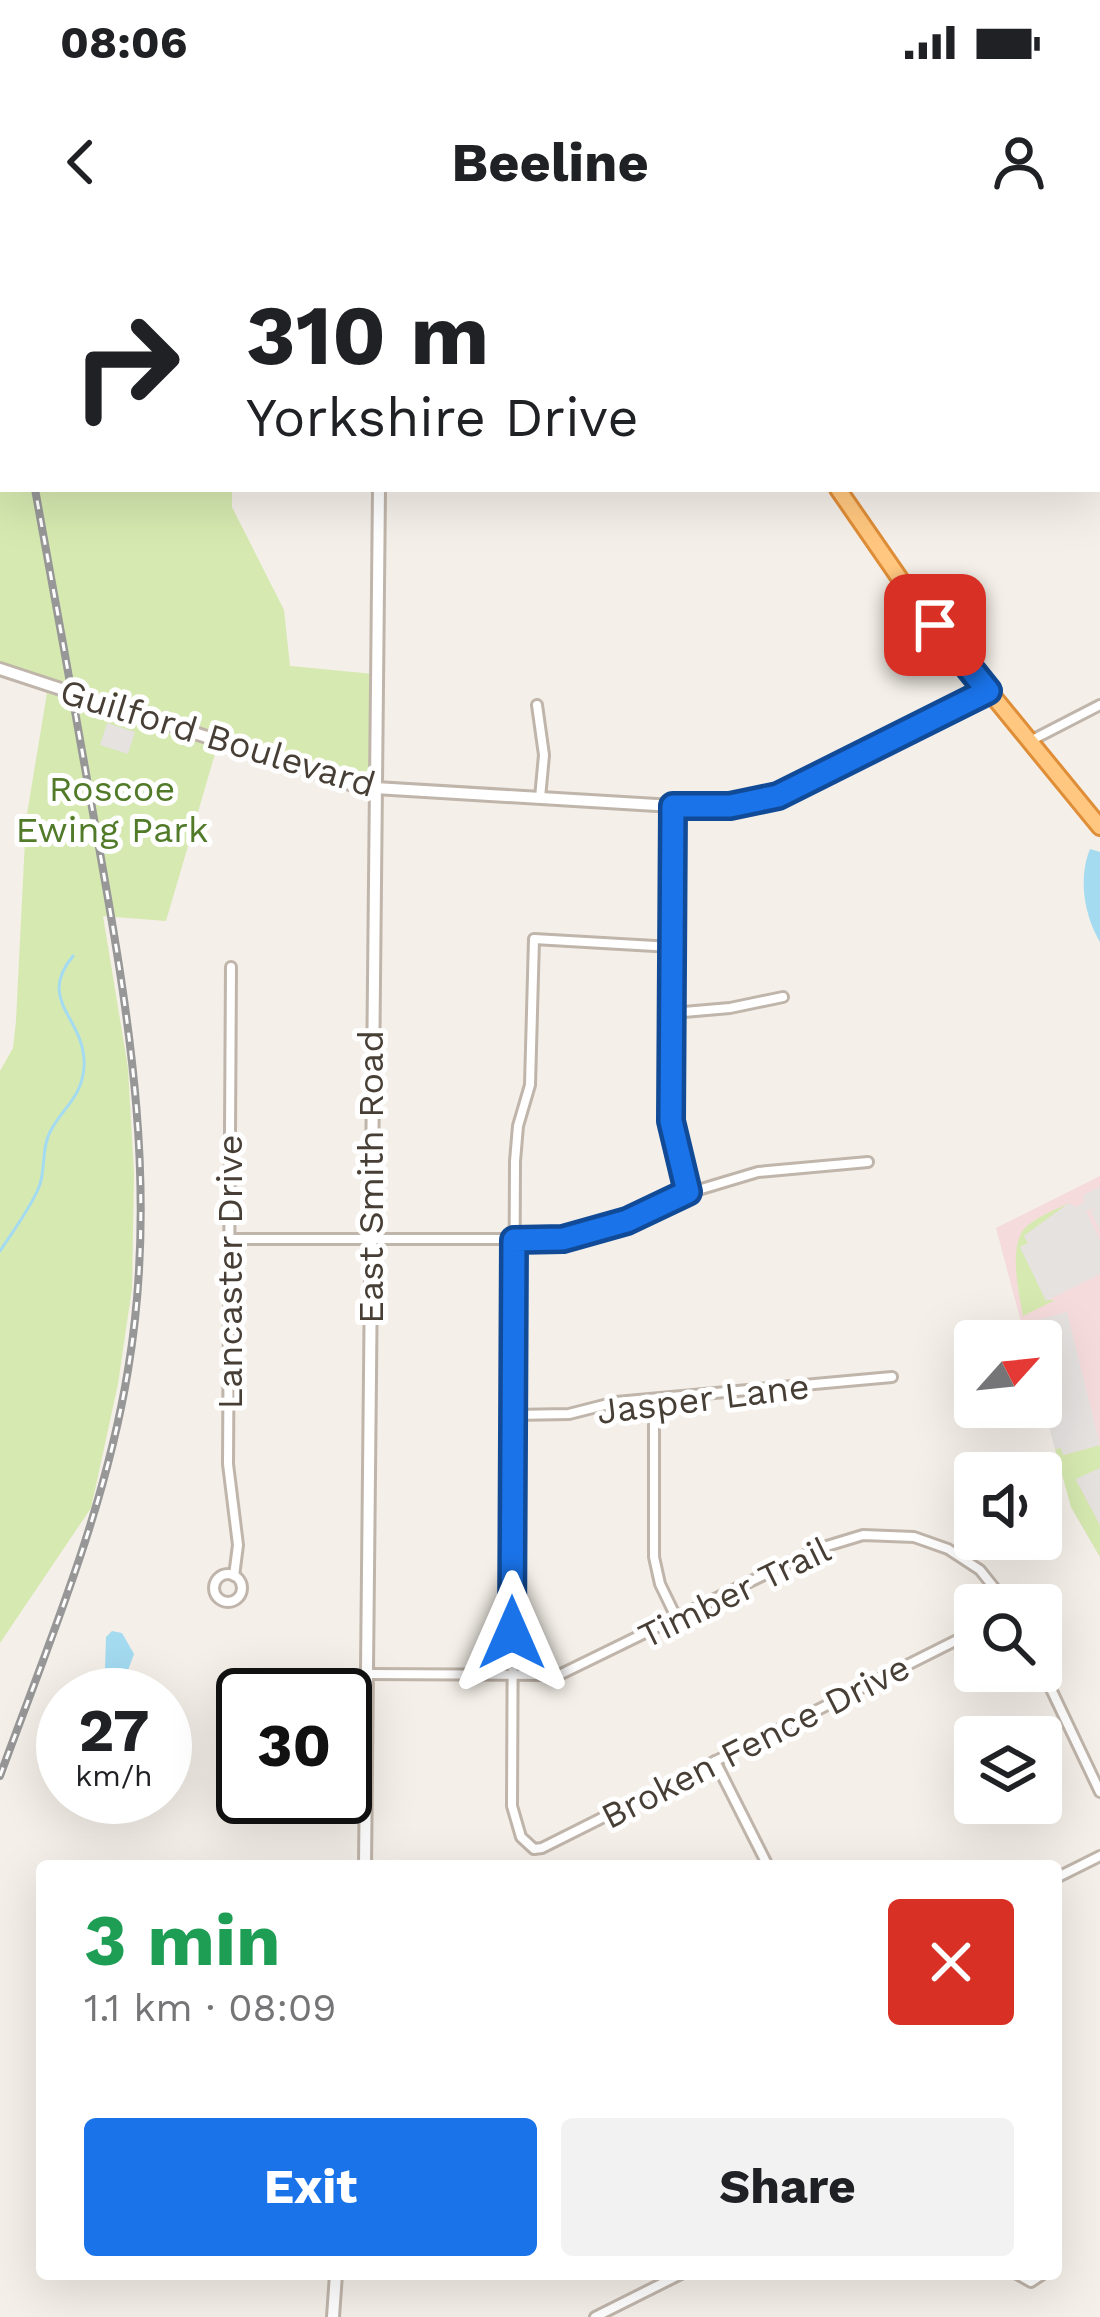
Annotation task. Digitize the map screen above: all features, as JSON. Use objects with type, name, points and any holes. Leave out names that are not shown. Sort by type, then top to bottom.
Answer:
[{"type":"highway","points":[[840,492],[898,578],[1100,827]]},
{"type":"street","name":"East Smith Road","points":[[367,1668],[379,492]]},
{"type":"street","name":"Guilford Boulevard","points":[[0,669],[374,788],[673,806],[730,806],[778,796],[988,691]]},
{"type":"street","points":[[537,705],[544,755],[540,798]]},
{"type":"street","points":[[1029,741],[1100,705]]},
{"type":"street","points":[[673,806],[671,1121],[688,1192]]},
{"type":"street","points":[[512,1676],[514,1240],[518,1126],[530,1085],[534,939],[672,947]]},
{"type":"street","name":"Lancaster Drive","points":[[231,967],[228,1464],[238,1545],[234,1576]]},
{"type":"street","points":[[672,1013],[783,997]]},
{"type":"street","points":[[229,1239],[563,1239],[627,1221],[688,1192],[758,1172],[868,1162]]},
{"type":"street","name":"Jasper Lane","points":[[513,1415],[568,1414],[616,1402],[892,1377]]},
{"type":"street","points":[[654,1399],[654,1557],[659,1584],[677,1619]]},
{"type":"street","name":"Timber Trail","points":[[372,1674],[512,1676],[572,1671],[829,1544],[881,1533],[914,1537],[948,1549],[980,1570],[992,1584]]},
{"type":"street","name":"Broken Fence Drive","points":[[512,1676],[512,1806],[517,1828],[534,1849],[954,1642]]},
{"type":"street","points":[[1052,1692],[1100,1792]]},
{"type":"street","points":[[715,1761],[765,1860]]},
{"type":"street","name":"East Smith Road","points":[[364,1860],[365,1824]]},
{"type":"street","points":[[1062,1875],[1100,1856]]},
{"type":"street","points":[[333,2317],[336,2280]]},
{"type":"street","points":[[595,2317],[669,2280]]},
{"type":"shaded area","points":[[107,723],[135,732],[128,754],[100,745]]},
{"type":"shaded area","points":[[1100,1176],[1100,1557],[1071,1507],[1062,1452],[1056,1452],[1050,1428],[1062,1428],[1062,1320],[1020,1320],[996,1228]]},
{"type":"shaded area","points":[[1100,1187],[1100,1230],[1091,1212],[1096,1208],[1086,1211],[1100,1240],[1100,1274],[1046,1301],[1020,1247],[1028,1243],[1024,1236],[1069,1203],[1075,1207],[1084,1203],[1083,1195]]},
{"type":"shaded area","points":[[1067,1312],[1100,1445],[1063,1455],[1061,1448],[1055,1449],[1049,1428],[1062,1428],[1062,1320],[1037,1320]]},
{"type":"shaded area","points":[[1100,1468],[1100,1525],[1076,1479]]},
{"type":"green space","points":[[0,492],[232,492],[232,507],[284,610],[290,666],[374,674],[372,787],[0,663]]},
{"type":"green space","name":"Roscoe Ewing Park","points":[[47,693],[217,747],[166,921],[103,916],[128,1068],[134,1174],[132,1288],[118,1384],[91,1508],[0,1643],[0,1071],[13,1048],[26,820]]},
{"type":"green space","points":[[1069,1203],[1024,1236],[1028,1243],[1020,1247],[1047,1300],[1055,1300],[1023,1316],[1016,1271],[1020,1236],[1035,1220]]},
{"type":"green space","points":[[1100,1445],[1100,1468],[1076,1480],[1100,1525],[1100,1557],[1071,1507],[1062,1474],[1062,1452],[1055,1449],[1061,1448],[1064,1455]]},
{"type":"water","points":[[1090,849],[1100,852],[1100,942],[1085,896]]},
{"type":"water","points":[[112,1631],[122,1633],[134,1654],[129,1668],[105,1668],[106,1637]]},
{"type":"waterway","points":[[0,1251],[35,1195],[47,1139],[82,1078],[83,1050],[59,986],[73,956]]},
{"type":"railway","points":[[0,1776],[74,1576],[105,1474],[128,1370],[140,1238],[130,1042],[36,492]]},
{"type":"route","points":[[512,1633],[514,1240],[563,1239],[627,1221],[688,1192],[671,1121],[673,806],[730,806],[778,796],[988,691],[935,625]]}]
